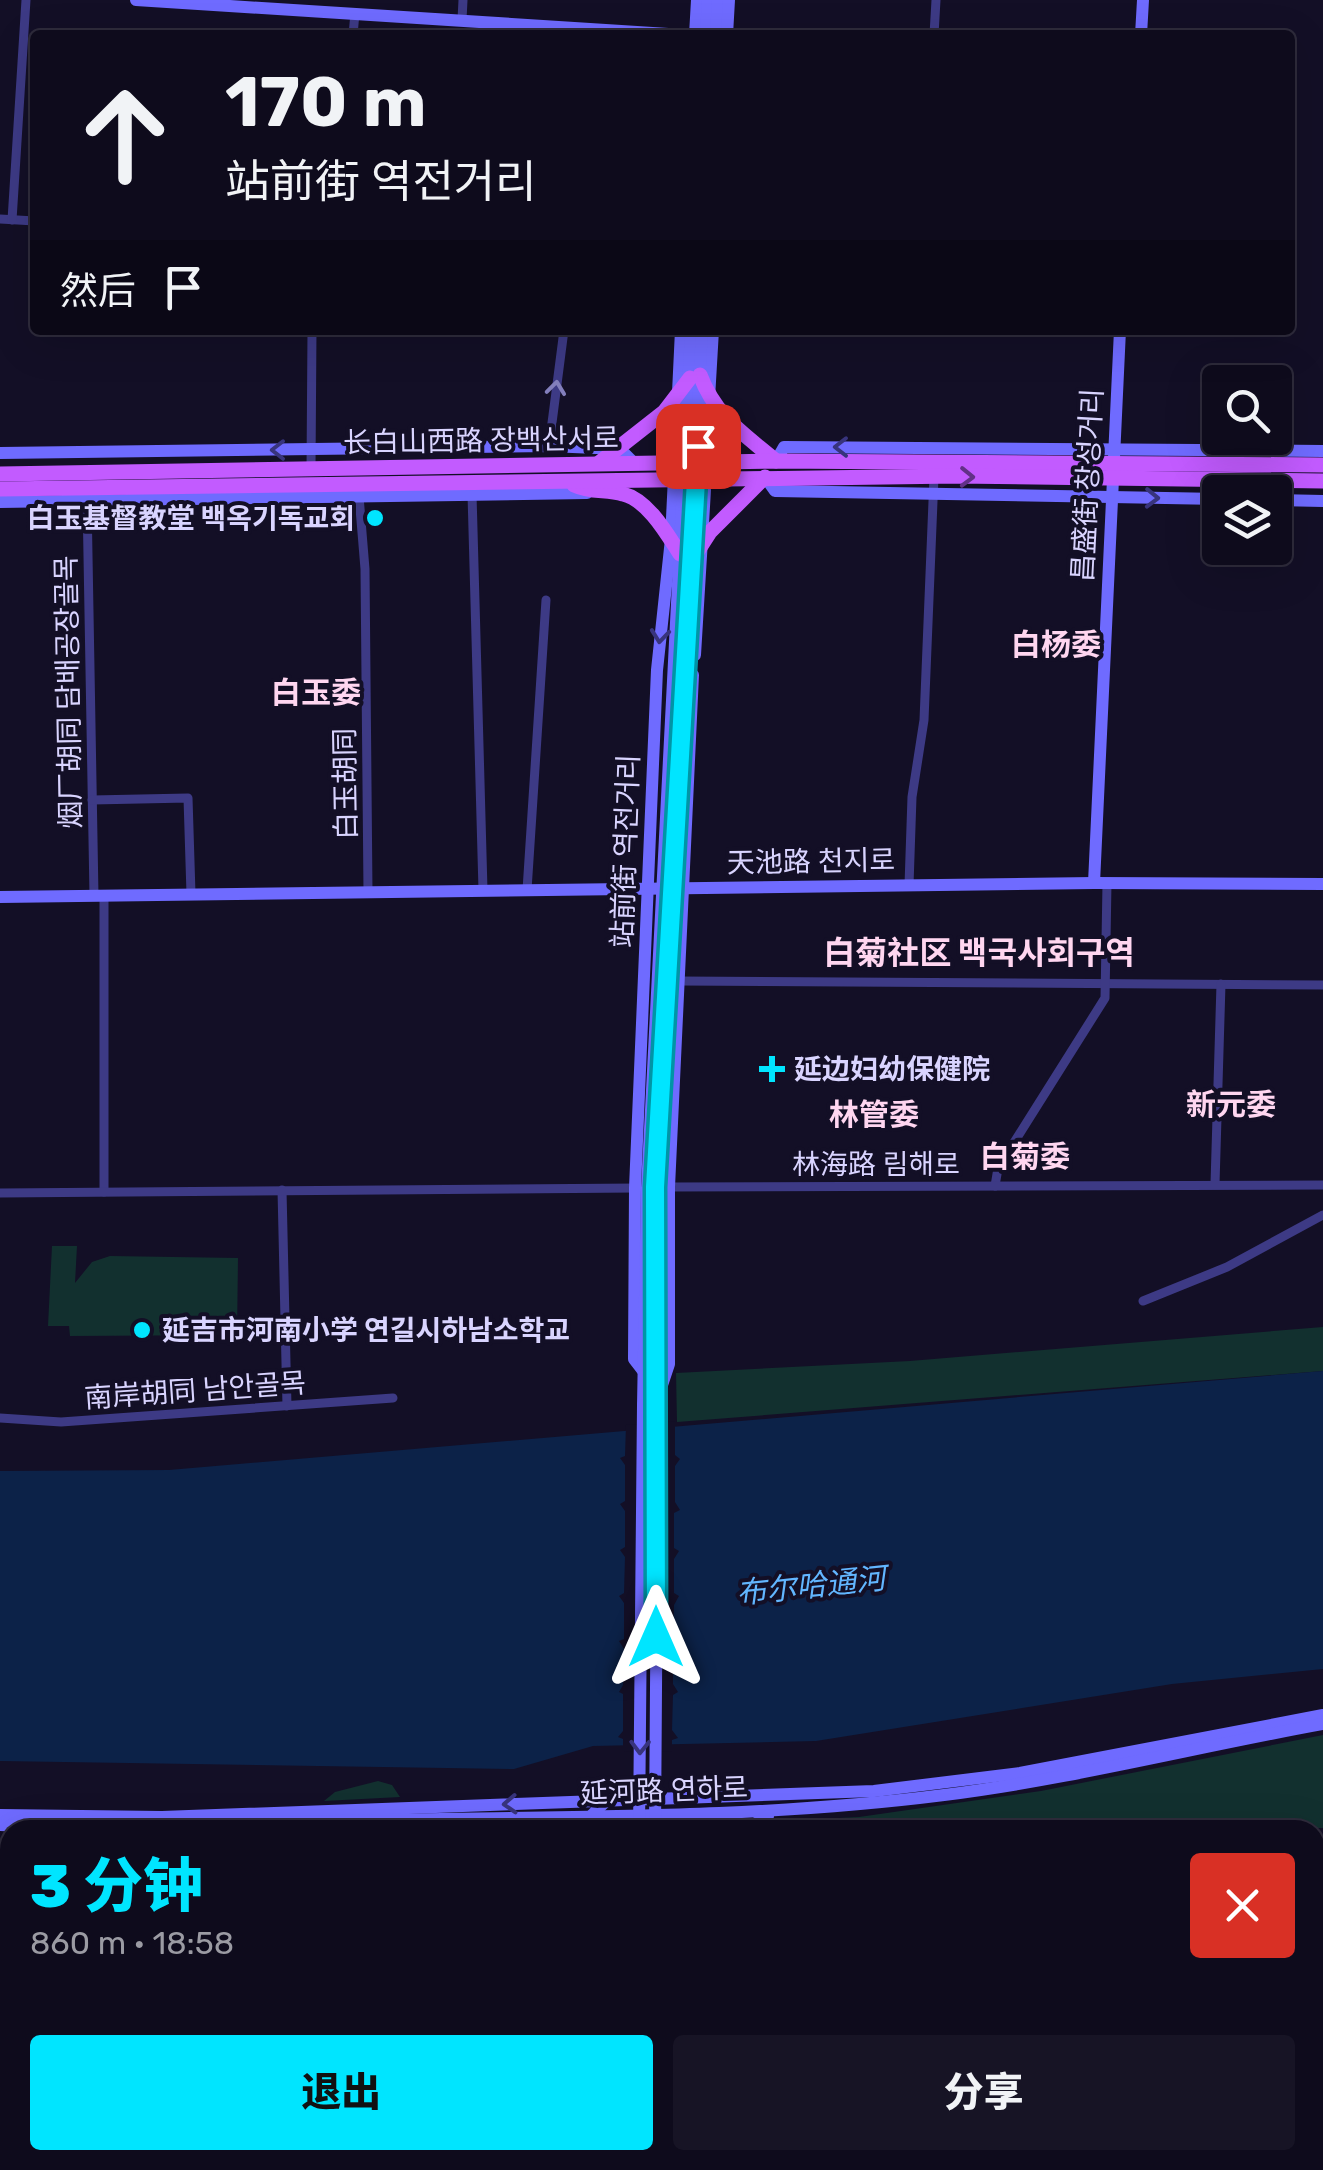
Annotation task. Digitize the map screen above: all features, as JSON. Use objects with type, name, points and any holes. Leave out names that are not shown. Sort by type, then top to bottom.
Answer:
[{"type":"main road","points":[[598,463],[620,448],[695,376],[743,438],[780,454]]},
{"type":"main road","name":"长白山西路 장백산서로","points":[[0,474],[691,462],[780,454],[1111,454],[1323,465]]},
{"type":"main road","points":[[566,482],[592,493],[622,494],[636,501],[686,557],[765,478]]},
{"type":"main road","name":"长白山西路 장백산서로","points":[[0,488],[87,494],[765,478],[934,484],[1110,479],[1323,481]]},
{"type":"street","points":[[12,220],[26,0]]},
{"type":"street","points":[[136,0],[272,4],[575,30]]},
{"type":"street","points":[[462,20],[463,0]]},
{"type":"street","points":[[696,30],[697,0]]},
{"type":"street","points":[[706,30],[708,0]]},
{"type":"street","points":[[716,30],[718,0]]},
{"type":"street","points":[[727,30],[729,0]]},
{"type":"street","points":[[934,30],[936,0]]},
{"type":"street","points":[[1142,30],[1143,0]]},
{"type":"street","points":[[353,30],[354,13]]},
{"type":"street","points":[[0,219],[30,220]]},
{"type":"street","points":[[311,468],[312,335]]},
{"type":"street","points":[[549,446],[563,335]]},
{"type":"street","name":"站前街 역전거리","points":[[681,335],[677,395],[691,462]]},
{"type":"street","name":"站前街 역전거리","points":[[691,335],[695,376]]},
{"type":"street","name":"站前街 역전거리","points":[[653,1402],[644,1372],[651,1187],[695,376],[701,335]]},
{"type":"street","name":"站前街 역전거리","points":[[653,1402],[651,1187],[680,980],[667,888],[657,670],[671,539],[709,398],[712,335]]},
{"type":"street","name":"昌盛街 창성거리","points":[[1101,883],[1110,479],[1120,335]]},
{"type":"street","points":[[680,348],[695,376]]},
{"type":"street","points":[[0,453],[549,446],[620,448],[632,462]]},
{"type":"street","name":"长白山西路 장백산서로","points":[[1111,454],[1323,452]]},
{"type":"street","name":"站前街 역전거리","points":[[667,888],[703,540],[690,480]]},
{"type":"street","points":[[908,885],[912,797],[924,720],[934,484]]},
{"type":"street","name":"长白山西路 장백산서로","points":[[934,484],[1112,498],[1202,500]]},
{"type":"street","points":[[290,491],[359,496],[592,493]]},
{"type":"street","points":[[0,502],[87,494]]},
{"type":"street","name":"烟厂胡同 담배공장골목","points":[[87,494],[104,1192]]},
{"type":"street","points":[[472,494],[483,890]]},
{"type":"street","name":"白玉胡同","points":[[359,496],[365,569],[368,892]]},
{"type":"street","points":[[1292,500],[1323,501]]},
{"type":"street","points":[[527,890],[546,600]]},
{"type":"street","points":[[92,800],[188,798],[191,894]]},
{"type":"street","points":[[995,1186],[998,1168],[1102,1004],[1108,984],[1101,883]]},
{"type":"street","name":"天池路 천지로","points":[[0,897],[1101,883],[1323,884]]},
{"type":"street","points":[[680,980],[1323,985]]},
{"type":"street","points":[[1215,1184],[1221,984]]},
{"type":"street","name":"林海路 림해로","points":[[0,1193],[1323,1184]]},
{"type":"street","points":[[282,1190],[287,1406]]},
{"type":"street","points":[[1143,1301],[1227,1267],[1323,1215]]},
{"type":"street","name":"南岸胡同 남안골목","points":[[0,1418],[61,1422],[393,1398]]},
{"type":"street","points":[[639,1820],[653,1402]]},
{"type":"street","points":[[653,1402],[654,1820]]},
{"type":"street","name":"延河路 연하로","points":[[0,1815],[162,1817],[714,1798],[948,1783],[1323,1714]]},
{"type":"street","name":"延河路 연하로","points":[[626,1820],[788,1810],[1000,1787],[1323,1724]]},
{"type":"street","points":[[708,1820],[714,1798]]},
{"type":"street","points":[[592,1820],[607,1800]]},
{"type":"street","points":[[756,1820],[788,1810]]},
{"type":"street","points":[[680,1817],[686,1820]]},
{"type":"green space","points":[[52,1246],[77,1246],[75,1283],[92,1262],[110,1256],[238,1258],[237,1335],[70,1336],[69,1326],[48,1326]]},
{"type":"green space","points":[[1323,1327],[1323,1371],[677,1422],[676,1373],[910,1361]]},
{"type":"green space","points":[[1323,1735],[1323,1820],[798,1820],[859,1817],[1041,1791]]},
{"type":"green space","points":[[378,1781],[392,1785],[400,1797],[324,1801],[335,1792]]},
{"type":"water","name":"布尔哈通河","points":[[1323,1371],[1323,1669],[1172,1684],[816,1741],[593,1746],[514,1769],[0,1761],[0,1471],[169,1470]]},
{"type":"pier","points":[[675,1421],[675,1455],[680,1459],[675,1466],[675,1502],[680,1510],[674,1513],[674,1548],[679,1551],[674,1559],[674,1593],[679,1596],[674,1605],[673,1639],[679,1642],[673,1650],[673,1684],[678,1692],[673,1695],[672,1730],[678,1738],[672,1740],[672,1752],[623,1751],[623,1739],[618,1737],[623,1731],[623,1694],[619,1692],[623,1685],[624,1649],[619,1641],[624,1639],[624,1603],[619,1596],[624,1593],[625,1557],[620,1550],[625,1547],[625,1511],[620,1504],[625,1501],[625,1465],[620,1458],[625,1456],[626,1425]]},
{"type":"place","name":"白玉基督教堂 백옥기독교회","points":[[375,518]]},
{"type":"place","name":"延边妇幼保健院","points":[[772,1069]]},
{"type":"place","name":"延吉市河南小学 연길시하남소학교","points":[[142,1330]]},
{"type":"district","name":"白杨委","points":[[1056,645]]},
{"type":"district","name":"白玉委","points":[[316,693]]},
{"type":"district","name":"白菊社区 백국사회구역","points":[[979,953]]},
{"type":"district","name":"新元委","points":[[1231,1105]]},
{"type":"district","name":"林管委","points":[[874,1115]]},
{"type":"district","name":"白菊委","points":[[1025,1157]]},
{"type":"route","points":[[656,1637],[655,1187],[698,446]]}]
